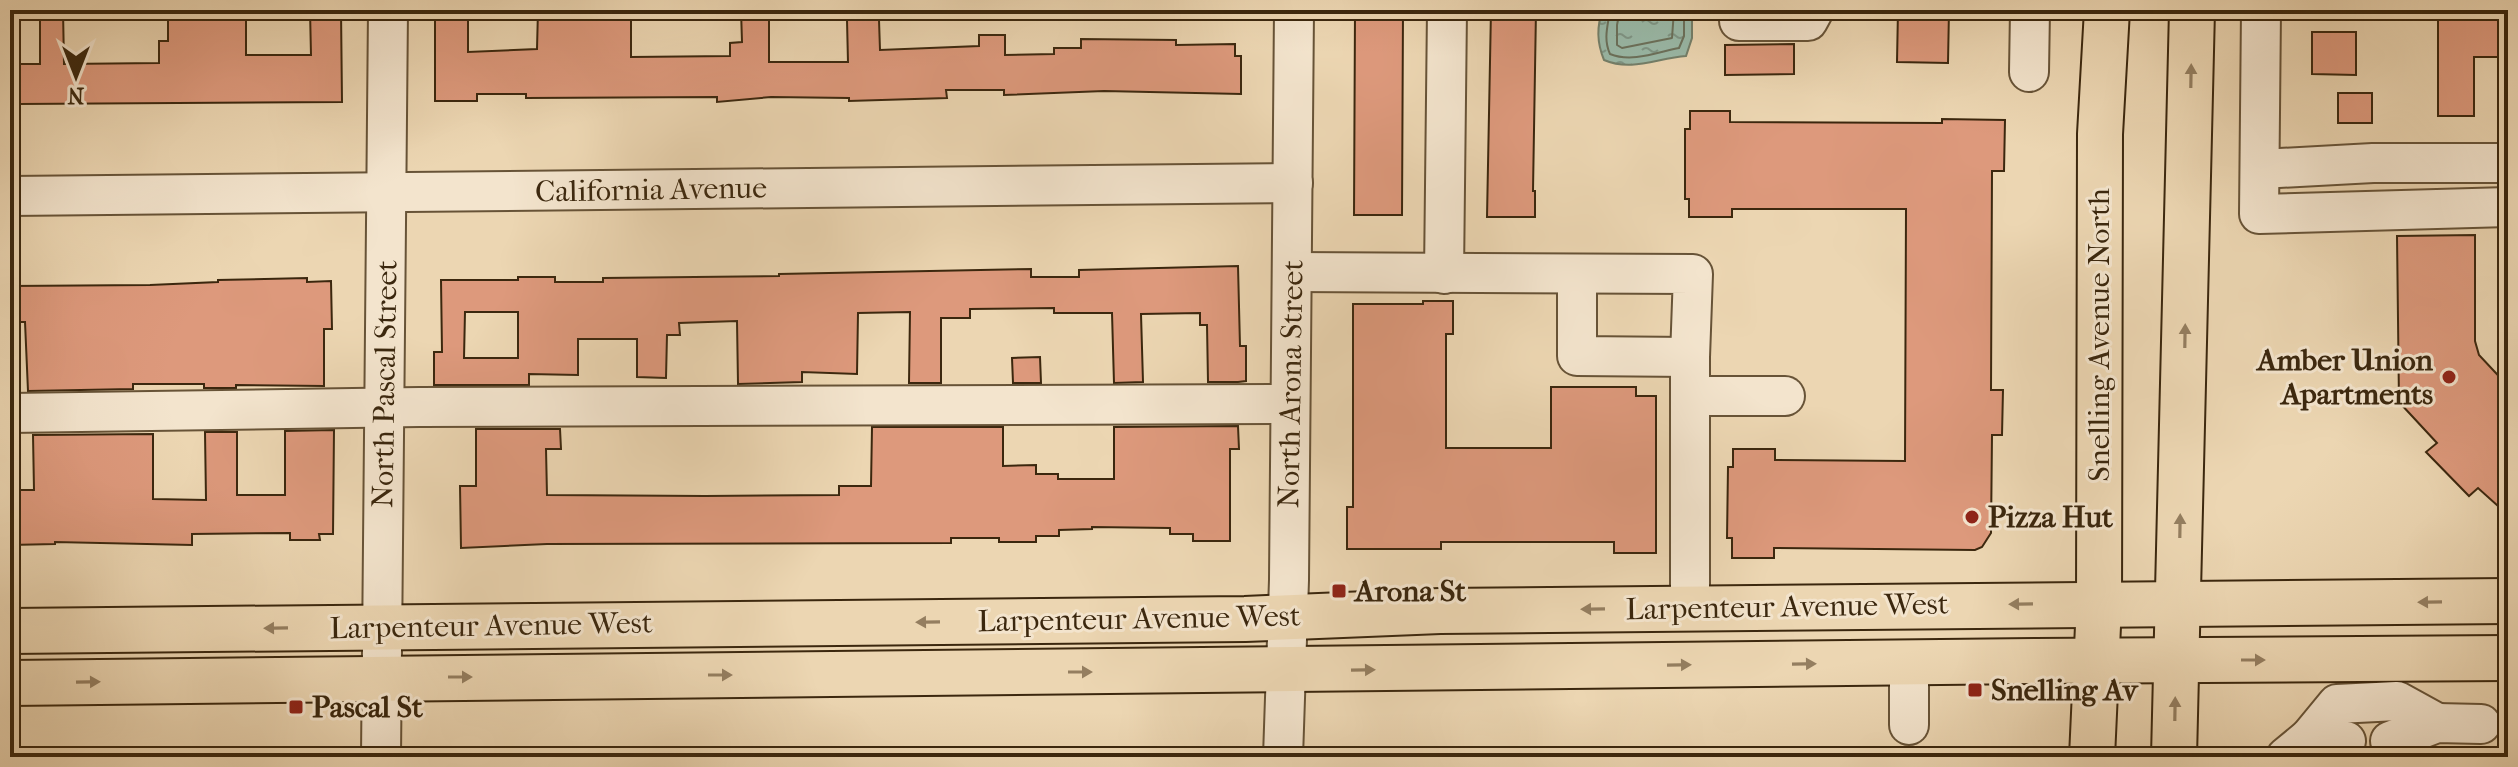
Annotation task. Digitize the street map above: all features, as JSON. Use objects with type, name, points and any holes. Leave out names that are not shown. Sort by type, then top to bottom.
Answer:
[{"type":"main road","name":"Snelling Avenue North","points":[[2092,757],[2099,604],[2100,134],[2107,10]]},
{"type":"main road","points":[[2174,757],[2192,10]]},
{"type":"main road","name":"Larpenteur Avenue West","points":[[10,631],[1286,618],[1440,611],[2508,601]]},
{"type":"main road","name":"Larpenteur Avenue West","points":[[10,683],[2508,658]]},
{"type":"street","name":"North Pascal Street","points":[[381,757],[388,10]]},
{"type":"street","name":"North Arona Street","points":[[1283,757],[1289,580],[1294,10]]},
{"type":"street","points":[[1444,274],[1447,10]]},
{"type":"street","points":[[1739,21],[1808,21],[1814,10]]},
{"type":"street","points":[[2029,72],[2030,10]]},
{"type":"street","points":[[2261,10],[2259,214],[2508,207]]},
{"type":"street","points":[[2261,169],[2373,163],[2508,163]]},
{"type":"street","name":"California Avenue","points":[[10,196],[1293,183]]},
{"type":"street","points":[[1292,272],[1693,274],[1690,608]]},
{"type":"street","points":[[1577,274],[1577,356],[1690,357]]},
{"type":"street","points":[[1690,396],[1785,396]]},
{"type":"street","points":[[10,413],[386,407],[1290,404]]},
{"type":"street","points":[[1909,662],[1909,725]]},
{"type":"street","points":[[2315,748],[2337,704],[2397,701],[2437,723]]},
{"type":"street","points":[[2390,741],[2437,723],[2481,724]]},
{"type":"water","points":[[1603,10],[1692,10],[1692,38],[1686,56],[1635,65],[1604,60],[1598,35]]},
{"type":"building","points":[[40,10],[63,10],[64,64],[159,63],[159,41],[168,41],[168,10],[246,10],[246,55],[311,55],[310,10],[341,10],[342,102],[19,104],[19,64],[40,64]]},
{"type":"building","points":[[538,10],[631,10],[631,57],[730,56],[730,43],[742,42],[741,10],[769,10],[769,62],[848,62],[847,20],[879,20],[880,50],[979,46],[979,35],[1005,35],[1005,55],[1054,54],[1054,48],[1081,48],[1081,39],[1176,40],[1176,45],[1235,44],[1235,56],[1241,56],[1241,94],[1104,91],[1004,95],[1004,90],[946,90],[947,98],[849,101],[849,98],[771,97],[717,102],[717,97],[526,98],[526,94],[477,94],[477,101],[435,101],[435,12],[468,12],[468,52],[537,49]]},
{"type":"building","points":[[1355,10],[1403,10],[1402,215],[1354,215]]},
{"type":"building","points":[[1491,10],[1536,10],[1535,217],[1487,217]]},
{"type":"building","points":[[1898,10],[1949,10],[1948,63],[1897,62]]},
{"type":"building","points":[[2438,13],[2508,16],[2508,57],[2474,57],[2474,116],[2438,116]]},
{"type":"building","points":[[2312,32],[2356,32],[2356,75],[2312,74]]},
{"type":"building","points":[[1794,44],[1794,74],[1725,75],[1725,45]]},
{"type":"building","points":[[2338,93],[2372,93],[2372,123],[2338,123]]},
{"type":"building","points":[[1690,111],[1730,111],[1730,122],[1942,123],[1942,119],[2005,120],[2004,171],[1992,171],[1991,390],[2003,390],[2002,435],[1992,435],[1991,533],[1982,547],[1975,550],[1774,548],[1774,558],[1732,558],[1732,538],[1727,538],[1728,467],[1733,467],[1733,449],[1775,449],[1775,460],[1905,461],[1906,209],[1732,209],[1732,217],[1689,217],[1689,199],[1685,199],[1685,129],[1690,129]]},
{"type":"building","name":"Amber Union Apartments","points":[[2475,235],[2475,341],[2479,355],[2508,386],[2508,515],[2478,488],[2469,496],[2426,452],[2437,443],[2399,402],[2397,236]]},
{"type":"building","points":[[1238,266],[1240,346],[1246,346],[1246,381],[1208,382],[1207,325],[1200,325],[1200,313],[1141,314],[1143,382],[1114,383],[1112,313],[1054,313],[1054,308],[970,309],[970,318],[941,318],[941,383],[909,383],[910,312],[858,313],[857,374],[802,372],[802,382],[738,384],[737,321],[679,323],[680,335],[667,335],[666,378],[637,377],[637,339],[578,339],[578,375],[529,374],[529,385],[434,385],[434,352],[442,352],[441,280],[555,277],[555,282],[603,282],[603,278],[1031,269],[1031,277],[1079,277],[1079,270]],"holes":[[[465,312],[518,312],[518,358],[464,358]]]},
{"type":"building","points":[[307,278],[307,282],[331,281],[332,329],[324,329],[324,386],[236,385],[236,388],[204,388],[204,384],[133,384],[133,389],[28,391],[25,322],[11,322],[10,286],[150,285]]},
{"type":"building","points":[[1423,301],[1453,301],[1453,334],[1446,334],[1446,448],[1551,448],[1551,387],[1636,387],[1636,396],[1656,396],[1656,553],[1614,553],[1614,542],[1441,542],[1441,549],[1347,549],[1347,507],[1353,507],[1353,304],[1423,304]]},
{"type":"building","points":[[1040,357],[1041,383],[1013,383],[1012,358]]},
{"type":"building","points":[[1238,426],[1239,449],[1230,449],[1230,541],[1193,541],[1193,534],[1170,534],[1170,528],[1092,527],[1059,530],[1059,536],[1036,536],[1036,542],[951,538],[951,543],[547,544],[461,548],[460,486],[476,486],[476,429],[560,429],[561,449],[546,449],[547,495],[705,496],[839,495],[839,486],[871,486],[872,427],[1003,427],[1003,466],[1036,465],[1036,474],[1058,474],[1058,479],[1114,479],[1114,427]]},
{"type":"building","points":[[334,430],[333,534],[319,534],[320,540],[290,540],[290,533],[192,534],[192,545],[55,542],[10,545],[10,490],[34,490],[33,435],[153,434],[153,499],[206,500],[205,432],[237,432],[237,495],[285,495],[285,431]]},
{"type":"place","name":"Amber Union Apartments","points":[[2449,377]]},
{"type":"place","name":"Pizza Hut","points":[[1972,517]]},
{"type":"place","name":"Arona St","points":[[1339,591]]},
{"type":"place","name":"Snelling Av","points":[[1975,690]]},
{"type":"place","name":"Pascal St","points":[[296,707]]}]
